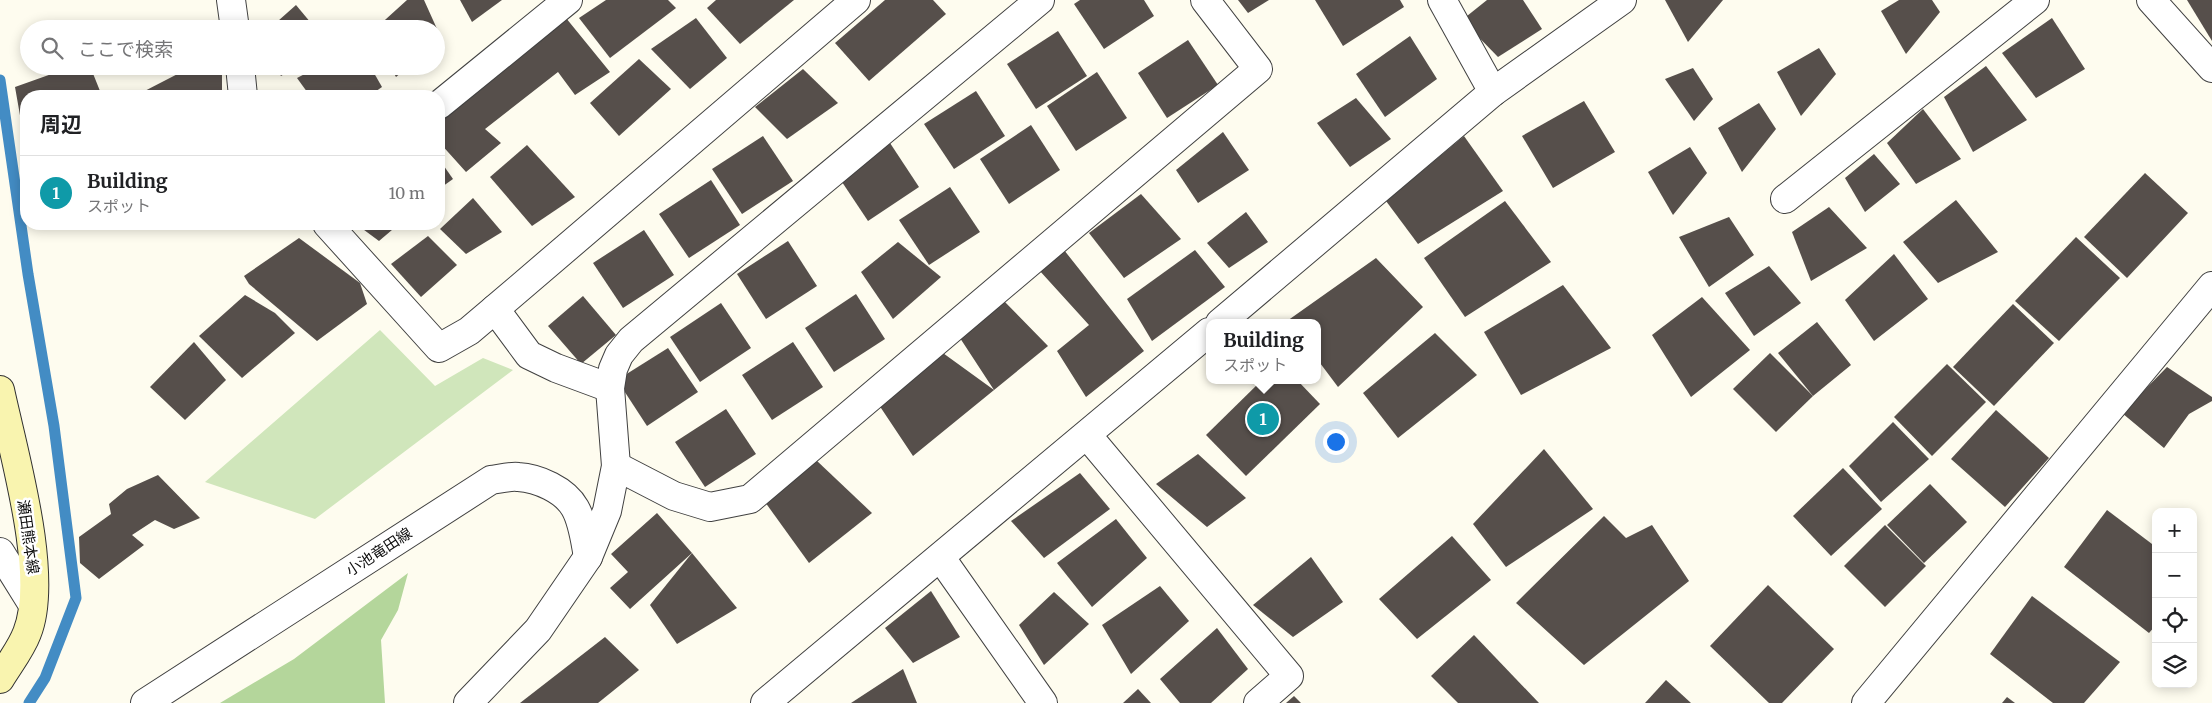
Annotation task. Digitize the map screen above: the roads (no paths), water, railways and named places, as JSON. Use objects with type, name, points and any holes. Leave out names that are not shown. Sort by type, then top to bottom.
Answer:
[{"type":"main road","name":"瀬田熊本線","points":[[0,390],[28,521],[34,564],[33,605],[27,633],[0,679]]},
{"type":"street","points":[[231,0],[234,20]]},
{"type":"street","points":[[445,100],[568,0]]},
{"type":"street","points":[[332,230],[439,348],[468,332],[856,0]]},
{"type":"street","points":[[468,703],[538,630],[588,557],[607,511],[616,466],[610,388],[613,370],[619,355],[631,340],[1040,0]]},
{"type":"street","points":[[616,466],[674,496],[710,507],[750,499],[1258,69],[1205,0]]},
{"type":"street","points":[[1442,0],[1493,92]]},
{"type":"street","points":[[1225,319],[1493,92],[1622,0]]},
{"type":"street","points":[[1785,199],[2035,0]]},
{"type":"street","points":[[2151,0],[2212,68]]},
{"type":"street","points":[[241,75],[242,90]]},
{"type":"street","points":[[1866,703],[2212,286]]},
{"type":"street","points":[[495,309],[529,355],[556,368],[610,388]]},
{"type":"street","points":[[765,703],[941,558],[1206,335]]},
{"type":"street","points":[[1087,435],[1289,676],[1258,703]]},
{"type":"street","name":"小池竜田線","points":[[144,703],[491,480],[518,476],[539,482],[564,493],[575,507],[581,521],[588,557]]},
{"type":"street","points":[[0,552],[33,605]]},
{"type":"street","points":[[941,558],[1043,703]]},
{"type":"waterway","points":[[0,80],[20,219]]},
{"type":"waterway","points":[[22,230],[54,426],[76,598],[45,678],[29,703]]},
{"type":"place","name":"Building","points":[[1263,419]]}]
